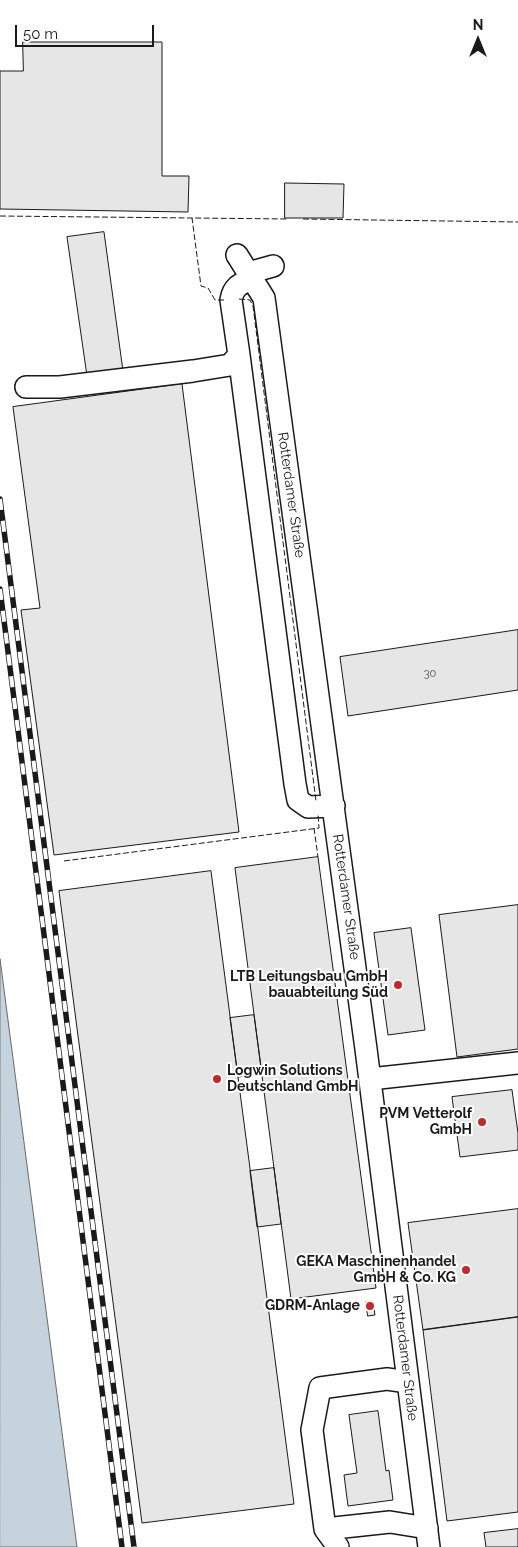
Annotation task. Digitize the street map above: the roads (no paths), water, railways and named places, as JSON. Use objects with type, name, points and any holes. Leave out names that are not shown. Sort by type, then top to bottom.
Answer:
[{"type":"street","name":"Rotterdamer Straße","points":[[237,254],[264,298],[334,806],[428,1538]]},
{"type":"street","points":[[273,266],[249,276],[232,292],[231,300],[298,800],[308,807],[334,806]]},
{"type":"street","points":[[26,387],[60,387],[166,375],[230,365],[239,354]]},
{"type":"street","points":[[370,1079],[518,1063]]},
{"type":"street","points":[[338,1547],[324,1529],[312,1430],[320,1388],[387,1379],[408,1382]]},
{"type":"street","points":[[324,1529],[390,1522],[428,1538]]},
{"type":"railway","points":[[0,499],[134,1547]]},
{"type":"railway","points":[[0,589],[122,1547]]},
{"type":"place","name":"LTB Leitungsbau GmbH bauabteilung Süd","points":[[398,985]]},
{"type":"place","name":"Logwin Solutions Deutschland GmbH","points":[[217,1079]]},
{"type":"place","name":"PVM Vetterolf GmbH","points":[[482,1122]]},
{"type":"place","name":"GEKA Maschinenhandel GmbH & Co. KG","points":[[466,1270]]},
{"type":"place","name":"GDRM-Anlage","points":[[370,1306]]}]
